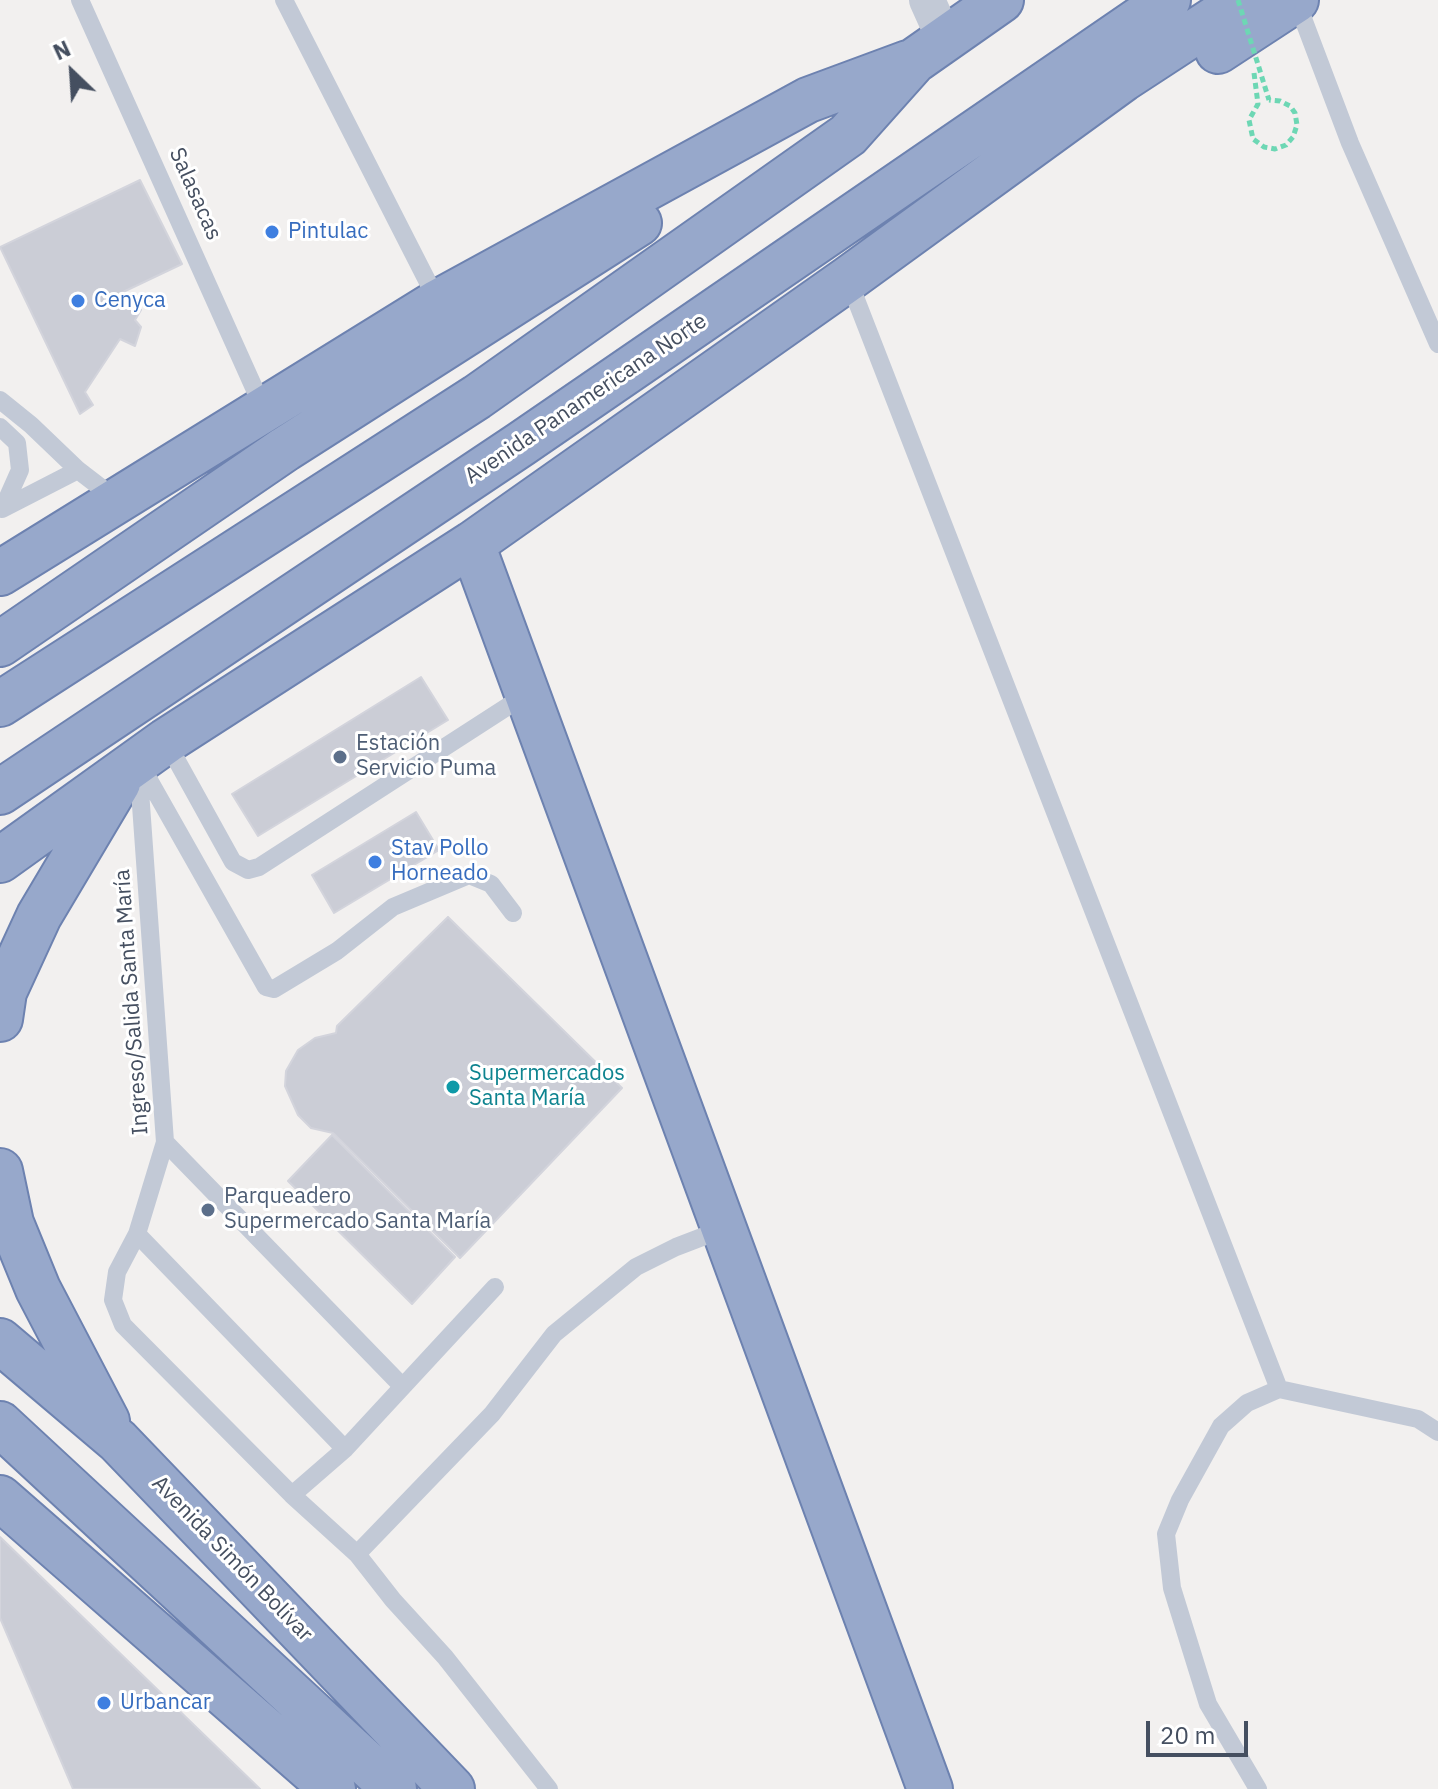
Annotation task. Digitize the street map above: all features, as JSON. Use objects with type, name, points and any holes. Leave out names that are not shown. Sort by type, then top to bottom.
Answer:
[{"type":"highway","points":[[0,704],[477,397],[848,135],[930,50],[1001,0]]},
{"type":"highway","name":"Avenida Panamericana Norte","points":[[0,792],[521,444],[1168,0]]},
{"type":"highway","points":[[0,860],[144,756],[472,544],[848,279],[1123,79],[1241,0]]},
{"type":"highway","points":[[848,279],[1296,0]]},
{"type":"highway","points":[[0,573],[438,302],[808,100],[930,50]]},
{"type":"highway","points":[[0,644],[285,449],[720,171],[808,100]]},
{"type":"highway","points":[[472,544],[930,1789]]},
{"type":"highway","points":[[0,1019],[4,992],[39,916],[144,756]]},
{"type":"highway","points":[[0,1171],[11,1223],[38,1289],[118,1441]]},
{"type":"highway","name":"Avenida Simón Bolívar","points":[[0,1341],[118,1441],[452,1789]]},
{"type":"highway","points":[[0,1424],[394,1789]]},
{"type":"highway","points":[[0,1498],[322,1785]]},
{"type":"street","points":[[927,0],[930,50]]},
{"type":"lane","name":"Salasacas","points":[[80,0],[264,410]]},
{"type":"lane","points":[[284,0],[438,302]]},
{"type":"lane","points":[[1296,0],[1350,143],[1438,344]]},
{"type":"lane","points":[[848,279],[1279,1389]]},
{"type":"lane","points":[[0,400],[119,502]]},
{"type":"lane","points":[[0,427],[17,443],[20,470],[2,509]]},
{"type":"lane","points":[[2,509],[78,470]]},
{"type":"lane","points":[[144,756],[233,862],[248,870],[259,867],[529,692]]},
{"type":"lane","points":[[144,756],[266,987],[274,989],[337,951],[393,907],[469,875],[491,884],[513,913]]},
{"type":"lane","name":"Ingreso/Salida Santa María","points":[[144,756],[165,1142],[402,1386]]},
{"type":"lane","points":[[165,1142],[137,1234],[117,1272],[113,1300],[123,1325],[292,1495],[357,1554],[393,1600],[445,1657],[549,1789]]},
{"type":"lane","points":[[357,1554],[492,1414],[554,1334],[636,1267],[676,1247],[724,1229]]},
{"type":"lane","points":[[137,1234],[345,1449]]},
{"type":"lane","points":[[292,1495],[345,1449],[495,1287]]},
{"type":"lane","points":[[1258,1789],[1208,1704],[1172,1588],[1166,1534],[1180,1500],[1221,1426],[1247,1403],[1279,1389],[1418,1419],[1438,1432]]},
{"type":"path","points":[[1241,0],[1269,100],[1280,101],[1295,113],[1297,125],[1286,145],[1275,149],[1264,147],[1253,139],[1249,120],[1258,104]]},
{"type":"building","name":"Cenyca","points":[[140,180],[182,264],[121,293],[141,310],[135,320],[141,327],[135,346],[120,339],[85,392],[93,405],[80,414],[0,247]]},
{"type":"building","name":"Estación Servicio Puma","points":[[421,677],[448,720],[258,836],[232,794]]},
{"type":"building","name":"Stav Pollo Horneado","points":[[416,812],[439,850],[334,913],[312,875]]},
{"type":"building","name":"Supermercados Santa María","points":[[448,917],[622,1088],[460,1258],[333,1133],[311,1128],[298,1115],[285,1086],[286,1071],[298,1050],[315,1038],[336,1033],[337,1026]]},
{"type":"building","points":[[332,1135],[455,1257],[412,1304],[288,1181]]},
{"type":"building","name":"Urbancar","points":[[0,1537],[260,1789],[73,1789],[0,1618]]},
{"type":"place","name":"Pintulac","points":[[272,232]]},
{"type":"place","name":"Cenyca","points":[[78,301]]},
{"type":"place","name":"Estación Servicio Puma","points":[[340,757]]},
{"type":"place","name":"Stav Pollo Horneado","points":[[375,862]]},
{"type":"place","name":"Supermercados Santa María","points":[[453,1087]]},
{"type":"place","name":"Parqueadero Supermercado Santa María","points":[[208,1210]]},
{"type":"place","name":"Urbancar","points":[[104,1703]]}]
